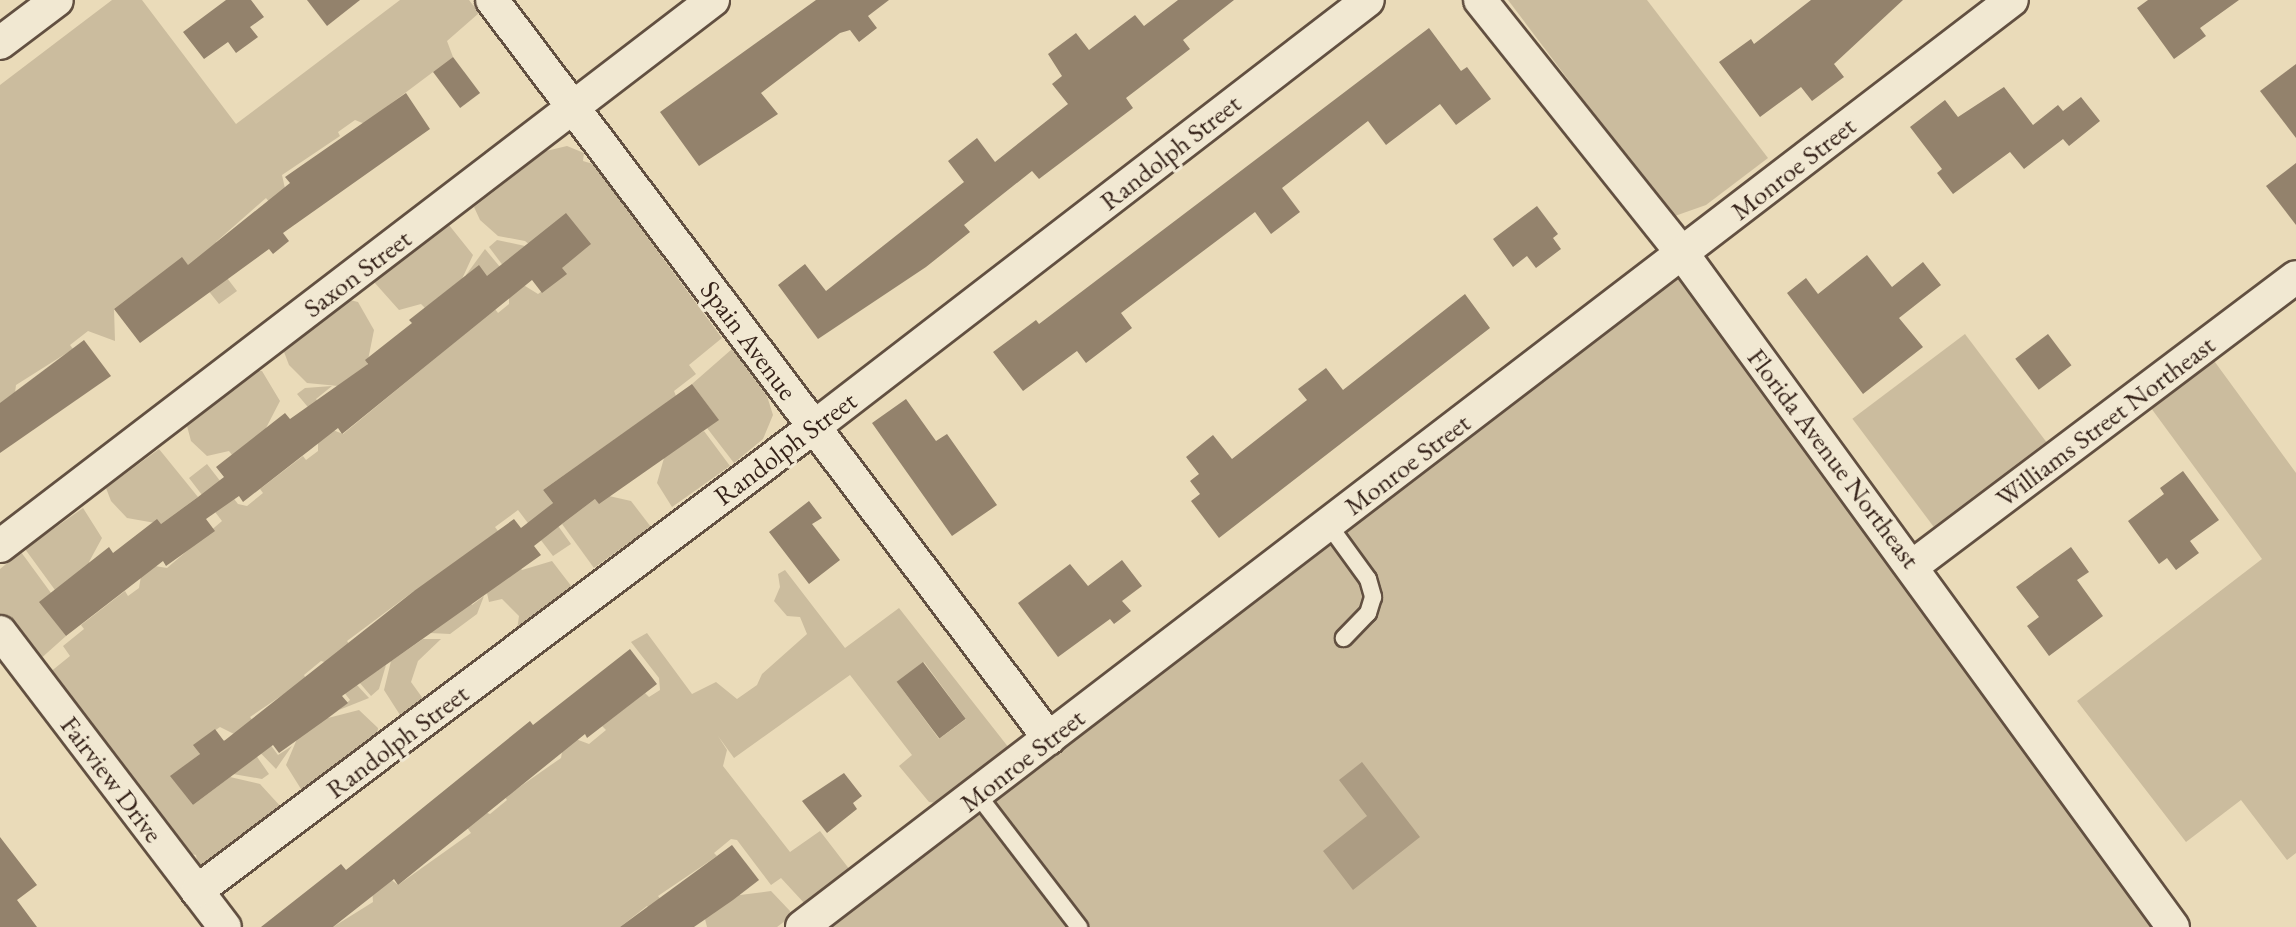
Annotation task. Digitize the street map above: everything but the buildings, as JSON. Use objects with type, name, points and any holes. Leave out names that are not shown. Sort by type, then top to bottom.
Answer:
[{"type":"street","points":[[0,43],[57,0]]},
{"type":"street","name":"Spain Avenue","points":[[492,0],[1049,738]]},
{"type":"street","name":"Saxon Street","points":[[0,546],[713,0]]},
{"type":"street","name":"Randolph Street","points":[[197,891],[814,427],[1368,0]]},
{"type":"street","name":"Florida Avenue Northeast","points":[[1480,0],[1683,253],[1914,565],[2173,927]]},
{"type":"street","name":"Monroe Street","points":[[802,927],[2012,0]]},
{"type":"street","name":"Williams Street Northeast","points":[[1914,565],[2296,277]]},
{"type":"street","name":"Fairview Drive","points":[[0,632],[225,927]]},
{"type":"lane","points":[[1328,524],[1368,579],[1373,597],[1368,613],[1344,638]]},
{"type":"lane","points":[[977,794],[1079,927]]},
{"type":"shaded area","points":[[112,0],[142,0],[236,124],[400,0],[469,0],[479,13],[447,41],[453,57],[385,108],[380,130],[355,120],[338,132],[340,136],[282,175],[290,211],[275,209],[266,198],[216,242],[223,253],[214,261],[237,291],[219,304],[182,258],[114,309],[115,341],[88,331],[70,345],[73,349],[16,385],[13,409],[0,410],[0,85]]},
{"type":"shaded area","points":[[1508,0],[1647,0],[1768,158],[1706,205],[1672,217]]},
{"type":"shaded area","points":[[567,146],[584,153],[583,161],[593,164],[722,338],[689,365],[696,374],[674,391],[676,396],[543,490],[553,503],[546,509],[571,544],[553,556],[518,510],[495,527],[498,531],[446,570],[472,605],[484,596],[477,614],[450,634],[430,633],[414,591],[347,641],[372,674],[386,665],[379,689],[371,696],[347,668],[321,661],[304,675],[306,679],[250,717],[278,755],[292,746],[276,769],[250,742],[220,727],[194,745],[200,754],[171,776],[193,805],[230,777],[260,784],[282,808],[212,863],[198,867],[196,855],[180,852],[49,673],[70,656],[63,646],[84,629],[81,625],[125,591],[128,596],[139,588],[143,564],[167,568],[222,521],[189,478],[207,464],[238,504],[247,506],[263,493],[260,489],[303,456],[306,460],[318,451],[318,424],[343,434],[495,309],[498,313],[509,304],[509,276],[538,294],[566,274],[525,241],[498,236],[480,220],[474,207],[546,151]]},
{"type":"shaded area","points":[[449,225],[473,255],[462,279],[425,308],[421,304],[399,310],[374,282]]},
{"type":"shaded area","points":[[497,240],[525,246],[507,271],[489,247]]},
{"type":"shaded area","points":[[485,249],[505,273],[506,300],[466,275]]},
{"type":"shaded area","points":[[1682,253],[2174,927],[802,927]]},
{"type":"shaded area","points":[[350,300],[358,302],[374,330],[367,365],[338,386],[307,383],[289,365],[284,352]]},
{"type":"shaded area","points":[[1965,334],[2046,442],[1934,527],[1852,419]]},
{"type":"shaded area","points":[[732,349],[767,396],[773,415],[763,439],[734,463],[707,428],[718,419],[692,384]]},
{"type":"shaded area","points":[[2212,358],[2296,473],[2296,853],[2287,860],[2241,800],[2186,842],[2077,701],[2262,559],[2151,408]]},
{"type":"shaded area","points":[[257,371],[262,371],[280,401],[266,428],[269,433],[232,455],[229,451],[207,456],[191,441],[187,426]]},
{"type":"shaded area","points":[[332,386],[316,399],[335,425],[317,418],[297,394],[305,388]]},
{"type":"shaded area","points":[[694,428],[699,434],[704,431],[730,466],[672,507],[657,483],[664,458]]},
{"type":"shaded area","points":[[159,449],[198,497],[161,524],[127,518],[111,501],[106,488]]},
{"type":"shaded area","points":[[609,496],[631,501],[651,527],[594,568],[562,524],[595,499]]},
{"type":"shaded area","points":[[83,508],[102,538],[89,562],[92,567],[55,590],[25,549]]},
{"type":"shaded area","points":[[21,552],[51,593],[40,602],[66,636],[38,661],[0,614],[0,569]]},
{"type":"shaded area","points":[[552,561],[572,587],[517,630],[519,616],[502,599],[489,602],[487,593],[517,564],[522,570]]},
{"type":"shaded area","points":[[785,570],[845,648],[899,608],[1009,748],[936,803],[929,802],[899,766],[912,755],[850,675],[734,758],[718,736],[727,750],[723,766],[790,852],[820,831],[850,870],[805,904],[781,878],[771,885],[737,840],[731,839],[714,853],[717,856],[658,896],[672,914],[655,914],[647,906],[620,927],[333,927],[373,902],[371,875],[388,877],[398,885],[471,833],[461,819],[463,804],[490,814],[507,800],[505,797],[561,758],[565,735],[589,744],[606,730],[602,726],[645,693],[649,697],[660,690],[659,678],[631,642],[647,633],[692,694],[716,682],[737,699],[757,685],[762,674],[807,634],[800,617],[787,616],[774,601],[780,587],[778,574]],"holes":[[[924,662],[966,719],[939,739],[897,682]]]},
{"type":"shaded area","points":[[423,639],[441,639],[418,661],[411,682],[424,700],[400,715],[384,690],[391,661]]},
{"type":"shaded area","points":[[324,666],[344,671],[369,698],[339,710],[350,700]]},
{"type":"shaded area","points":[[359,710],[378,728],[377,737],[306,791],[301,789],[286,765],[297,739],[324,712],[328,718]]},
{"type":"shaded area","points":[[223,740],[248,744],[269,774],[262,779],[233,774],[243,767]]},
{"type":"shaded area","points":[[1362,762],[1420,837],[1353,890],[1323,851],[1367,816],[1339,780]]},
{"type":"shaded area","points":[[735,889],[740,895],[771,891],[790,911],[789,918],[777,927],[707,927],[705,919]]}]
